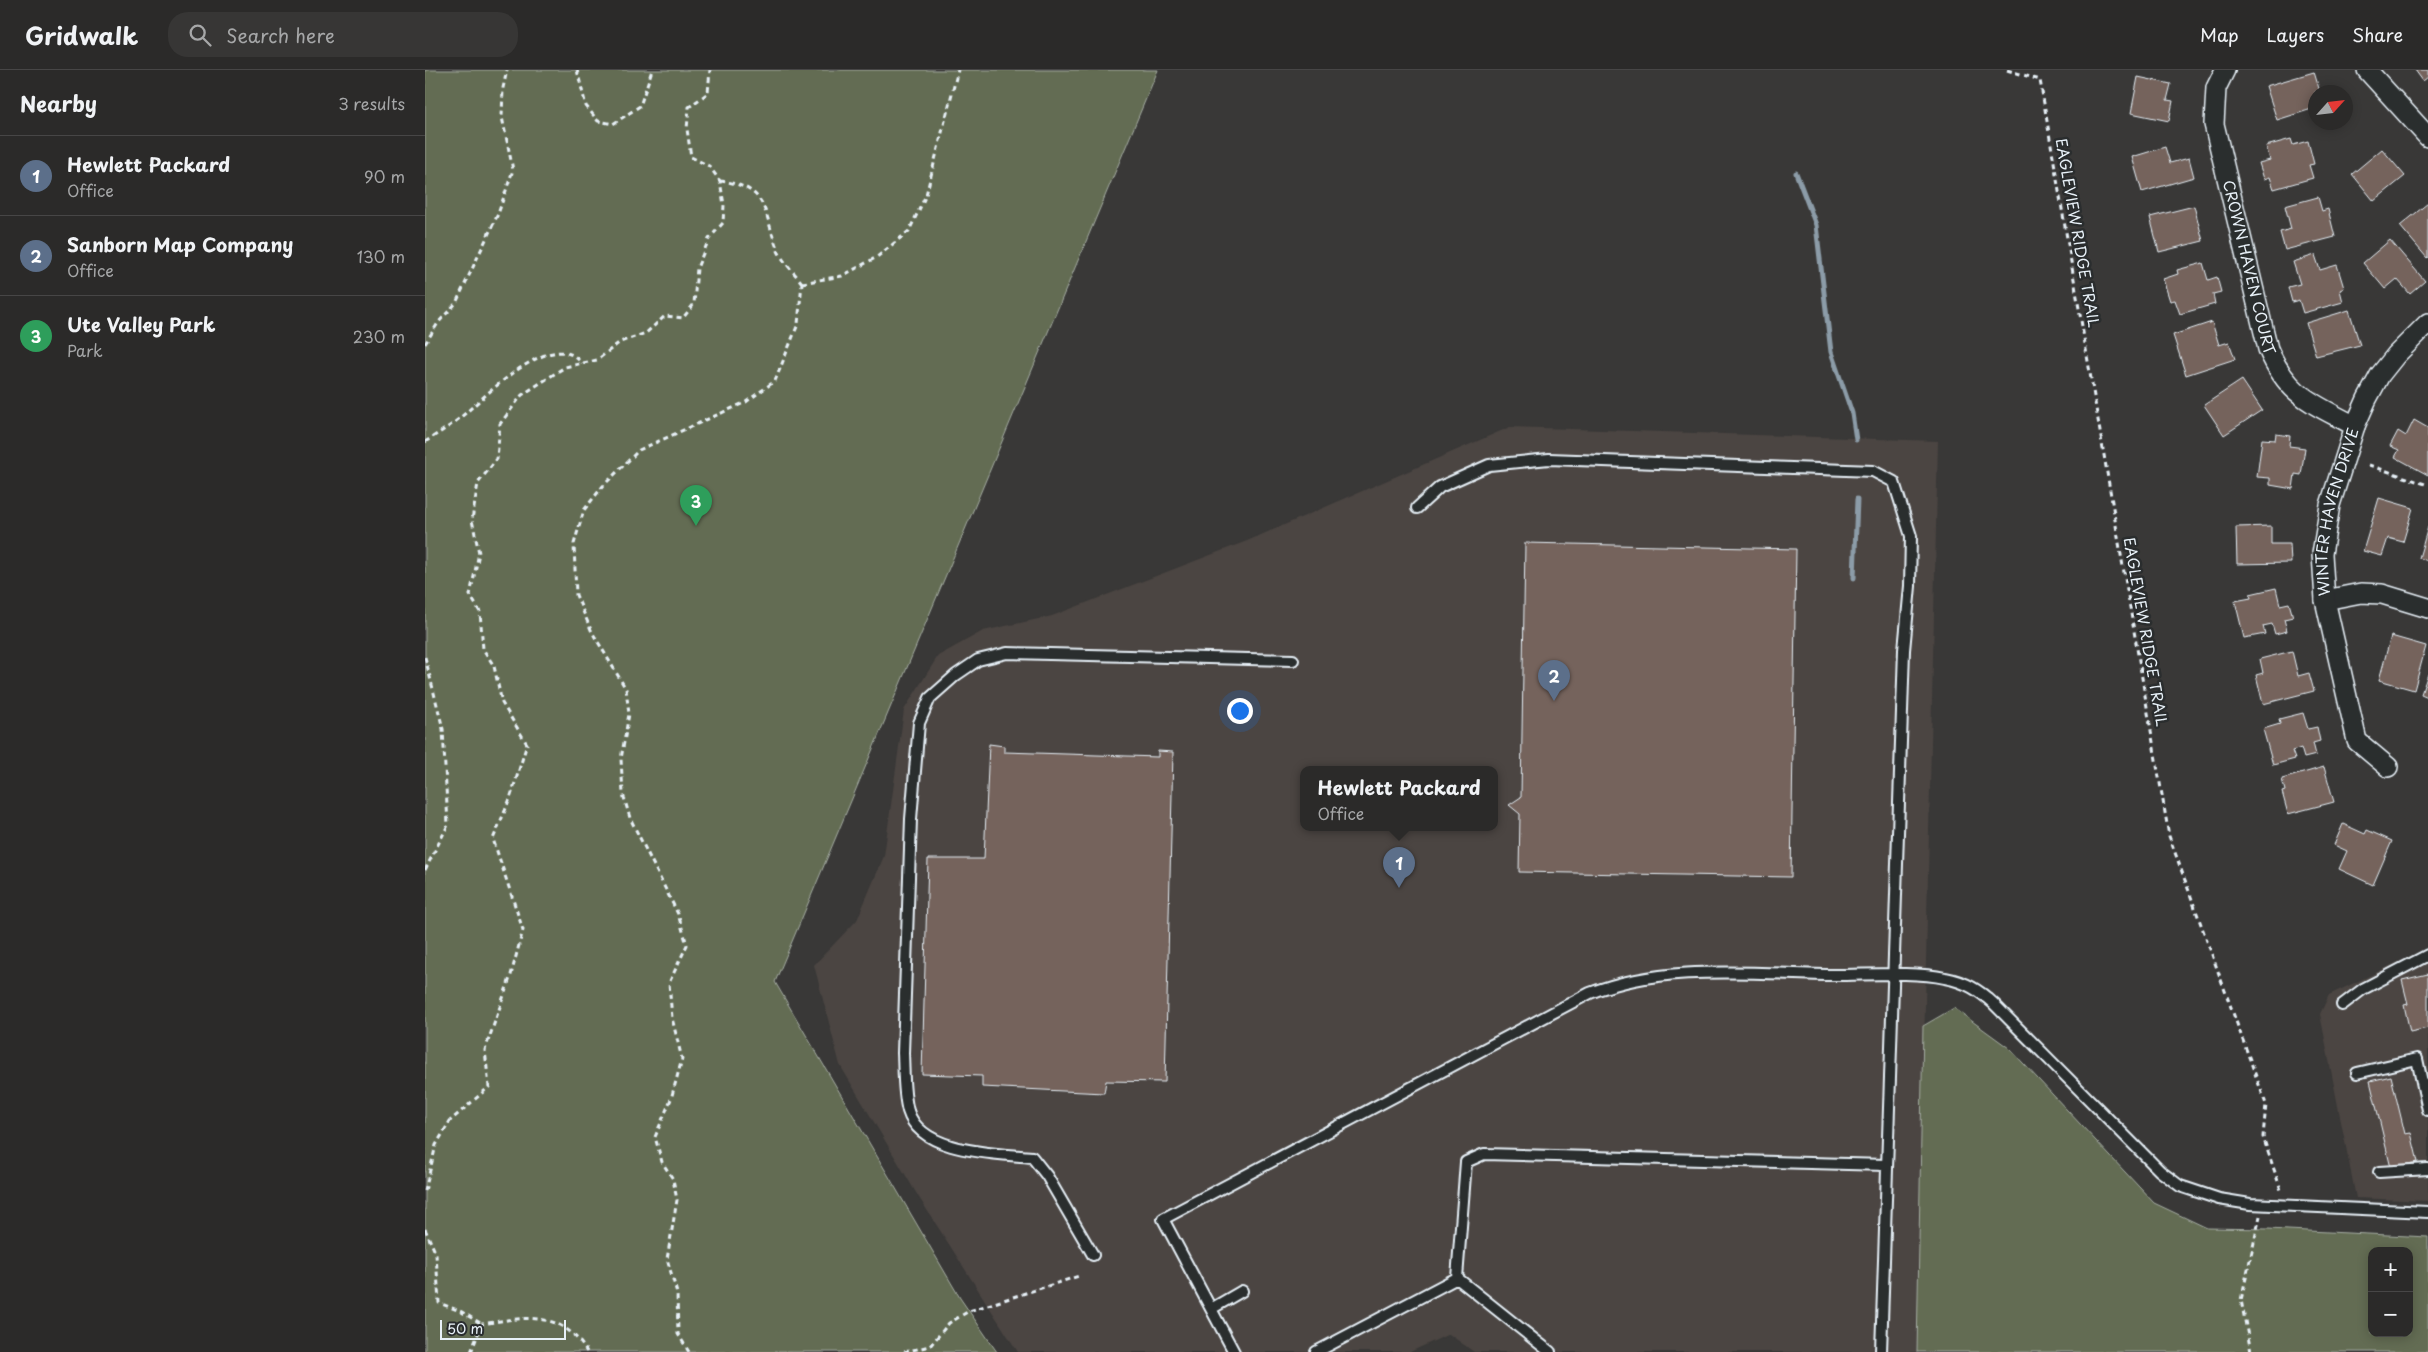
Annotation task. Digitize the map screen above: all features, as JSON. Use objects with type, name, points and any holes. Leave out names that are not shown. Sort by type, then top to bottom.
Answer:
[{"type":"street","name":"CROWN HAVEN COURT","points":[[2225,70],[2216,88],[2215,124],[2267,349],[2285,380],[2300,396],[2355,426]]},
{"type":"street","points":[[2367,70],[2428,137]]},
{"type":"street","name":"WINTER HAVEN DRIVE","points":[[2387,768],[2357,741],[2325,600],[2322,568],[2325,530],[2330,505],[2355,426],[2380,375],[2406,344],[2428,323]]},
{"type":"street","points":[[2325,600],[2361,593],[2382,594],[2428,608]]},
{"type":"lane","points":[[1417,508],[1440,487],[1489,465],[1549,459],[1873,471],[1894,482],[1911,536],[1892,975],[1881,1352]]},
{"type":"lane","points":[[1093,1254],[1047,1176],[1031,1157],[966,1150],[939,1143],[921,1132],[909,1113],[904,1084],[903,1053],[911,819],[919,723],[930,698],[956,675],[978,660],[1007,654],[1293,660]]},
{"type":"lane","points":[[2342,1005],[2363,988],[2428,955]]},
{"type":"lane","points":[[1234,1352],[1163,1219],[1590,993],[1616,983],[1644,977],[1684,974],[1943,977],[1978,989],[2160,1171],[2180,1186],[2219,1199],[2263,1204],[2428,1212]]},
{"type":"lane","points":[[2357,1074],[2417,1059],[2428,1110]]},
{"type":"lane","points":[[1457,1278],[1466,1162],[1484,1154],[1886,1165]]},
{"type":"lane","points":[[2379,1172],[2428,1169]]},
{"type":"lane","points":[[1316,1352],[1457,1278]]},
{"type":"lane","points":[[1457,1278],[1550,1352]]},
{"type":"lane","points":[[1211,1309],[1242,1291]]},
{"type":"path","points":[[425,344],[438,323],[456,303],[498,214],[513,170],[502,117],[503,88],[507,70]]},
{"type":"path","points":[[577,70],[587,106],[598,120],[613,124],[640,106],[652,70]]},
{"type":"path","points":[[425,1191],[436,1145],[450,1120],[489,1087],[485,1050],[511,975],[523,930],[493,839],[510,799],[527,744],[502,703],[494,666],[483,649],[480,612],[470,595],[479,553],[472,520],[478,483],[497,459],[500,424],[522,395],[565,367],[597,360],[621,342],[646,333],[665,316],[683,318],[694,304],[697,268],[709,239],[723,223],[724,205],[720,181],[709,166],[691,157],[687,129],[689,107],[708,93],[710,70]]},
{"type":"path","points":[[802,283],[842,276],[877,257],[909,231],[926,195],[958,70]]},
{"type":"path","name":"EAGLEVIEW RIDGE TRAIL","points":[[2007,70],[2040,80],[2169,836],[2267,1104],[2263,1137],[2287,1206]]},
{"type":"path","points":[[689,1352],[678,1334],[677,1293],[667,1259],[677,1200],[673,1179],[662,1162],[655,1137],[671,1099],[682,1059],[672,1018],[669,983],[687,945],[678,914],[630,818],[623,794],[621,759],[629,714],[626,689],[592,632],[576,595],[574,544],[584,510],[603,486],[639,450],[746,402],[775,381],[798,324],[802,283],[777,250],[767,211],[752,190],[735,183],[720,181]]},
{"type":"path","points":[[425,442],[459,419],[517,370],[542,357],[559,352],[570,354],[583,364]]},
{"type":"path","points":[[2369,465],[2428,485]]},
{"type":"path","points":[[425,657],[443,729],[448,825],[425,870]]},
{"type":"path","points":[[2251,1352],[2241,1300],[2263,1204]]},
{"type":"path","points":[[425,1229],[436,1254],[439,1303],[460,1311],[482,1324],[535,1317],[555,1323],[571,1334],[587,1352]]},
{"type":"path","points":[[904,1352],[930,1346],[949,1323],[969,1311],[1079,1276]]},
{"type":"path","points":[[471,1352],[482,1324]]},
{"type":"shaded area","points":[[1510,427],[1938,441],[1917,1352],[1474,1352],[1449,1334],[1410,1352],[1018,1352],[918,1196],[840,1065],[814,965],[857,920],[884,856],[904,710],[938,656],[983,631],[1052,616],[1247,541]]},
{"type":"shaded area","points":[[2428,948],[2428,1201],[2356,1198],[2320,1014],[2329,995]]},
{"type":"green space","points":[[425,70],[1158,70],[775,982],[960,1298],[997,1352],[425,1352]]},
{"type":"green space","points":[[1954,1008],[2009,1048],[2154,1203],[2207,1228],[2428,1237],[2428,1352],[1917,1352],[1923,1026]]},
{"type":"building","points":[[2415,70],[2428,70],[2428,77],[2423,81]]},
{"type":"building","points":[[2314,72],[2318,85],[2308,85],[2308,110],[2277,120],[2266,86]]},
{"type":"building","points":[[2138,77],[2171,84],[2167,100],[2173,101],[2169,121],[2131,113]]},
{"type":"building","points":[[2291,139],[2293,145],[2308,141],[2314,164],[2309,165],[2313,178],[2274,189],[2270,177],[2264,179],[2259,163],[2270,160],[2266,146]]},
{"type":"building","points":[[2165,147],[2170,163],[2189,158],[2194,177],[2142,192],[2132,157]]},
{"type":"building","points":[[2382,149],[2405,176],[2374,201],[2352,174]]},
{"type":"building","points":[[2318,197],[2322,211],[2328,209],[2335,237],[2285,250],[2280,232],[2291,229],[2285,206]]},
{"type":"building","points":[[2428,203],[2428,257],[2427,258],[2400,226]]},
{"type":"building","points":[[2194,206],[2203,241],[2159,252],[2150,217]]},
{"type":"building","points":[[2390,240],[2425,281],[2410,294],[2397,279],[2385,289],[2363,263]]},
{"type":"building","points":[[2315,255],[2320,270],[2337,265],[2344,288],[2340,290],[2343,302],[2303,313],[2299,300],[2292,302],[2288,287],[2300,284],[2293,262]]},
{"type":"building","points":[[2203,263],[2208,280],[2217,277],[2221,292],[2213,294],[2215,304],[2180,314],[2175,300],[2170,301],[2163,279],[2178,274],[2177,270]]},
{"type":"building","points":[[2349,310],[2360,345],[2316,356],[2306,323]]},
{"type":"building","points":[[2212,322],[2219,345],[2229,342],[2235,359],[2186,375],[2173,335]]},
{"type":"building","points":[[2242,380],[2262,410],[2224,435],[2204,405]]},
{"type":"building","points":[[2414,420],[2428,428],[2428,475],[2395,457],[2399,450],[2390,446],[2398,431],[2406,436]]},
{"type":"building","points":[[2276,434],[2290,436],[2289,446],[2305,448],[2301,475],[2295,474],[2293,489],[2270,485],[2270,478],[2257,477],[2262,439],[2275,440]]},
{"type":"building","points":[[2379,498],[2413,508],[2403,542],[2388,538],[2382,556],[2363,551]]},
{"type":"building","points":[[2271,526],[2271,544],[2290,544],[2291,563],[2237,564],[2236,527]]},
{"type":"building","points":[[2428,527],[2428,561],[2419,558]]},
{"type":"building","points":[[1525,543],[1796,549],[1791,877],[1519,872],[1520,814],[1509,805],[1521,797]]},
{"type":"building","points":[[2276,588],[2280,605],[2289,603],[2293,617],[2284,619],[2287,631],[2275,634],[2272,624],[2263,626],[2265,634],[2244,638],[2235,601],[2251,598],[2250,594]]},
{"type":"building","points":[[2391,636],[2426,646],[2414,690],[2379,680]]},
{"type":"building","points":[[2292,651],[2298,676],[2309,673],[2314,691],[2263,704],[2256,675],[2263,673],[2260,659]]},
{"type":"building","points":[[2428,674],[2428,697],[2421,694]]},
{"type":"building","points":[[2303,713],[2308,729],[2317,727],[2320,741],[2313,743],[2316,755],[2304,758],[2301,748],[2292,751],[2295,759],[2273,765],[2263,729],[2280,724],[2279,719]]},
{"type":"building","points":[[989,744],[1004,746],[1004,752],[1158,757],[1158,751],[1173,752],[1165,1082],[1106,1081],[1104,1093],[982,1087],[982,1076],[922,1074],[928,859],[984,859]]},
{"type":"building","points":[[2324,767],[2334,802],[2288,814],[2282,792],[2285,791],[2282,779]]},
{"type":"building","points":[[2343,824],[2365,834],[2367,830],[2392,841],[2373,885],[2339,869],[2347,851],[2334,845]]},
{"type":"building","points":[[2428,974],[2428,1028],[2410,1032],[2404,1005],[2408,1004],[2402,980]]},
{"type":"building","points":[[2391,1076],[2405,1134],[2411,1133],[2418,1162],[2391,1168],[2370,1081]]},
{"type":"waterway","points":[[1796,173],[1816,225],[1831,352],[1852,413],[1856,440]]},
{"type":"waterway","points":[[1854,578],[1857,499]]},
{"type":"place","name":"Ute Valley Park","points":[[696,526]]},
{"type":"place","name":"Sanborn Map Company","points":[[1554,701]]},
{"type":"place","name":"Hewlett Packard","points":[[1399,888]]}]
